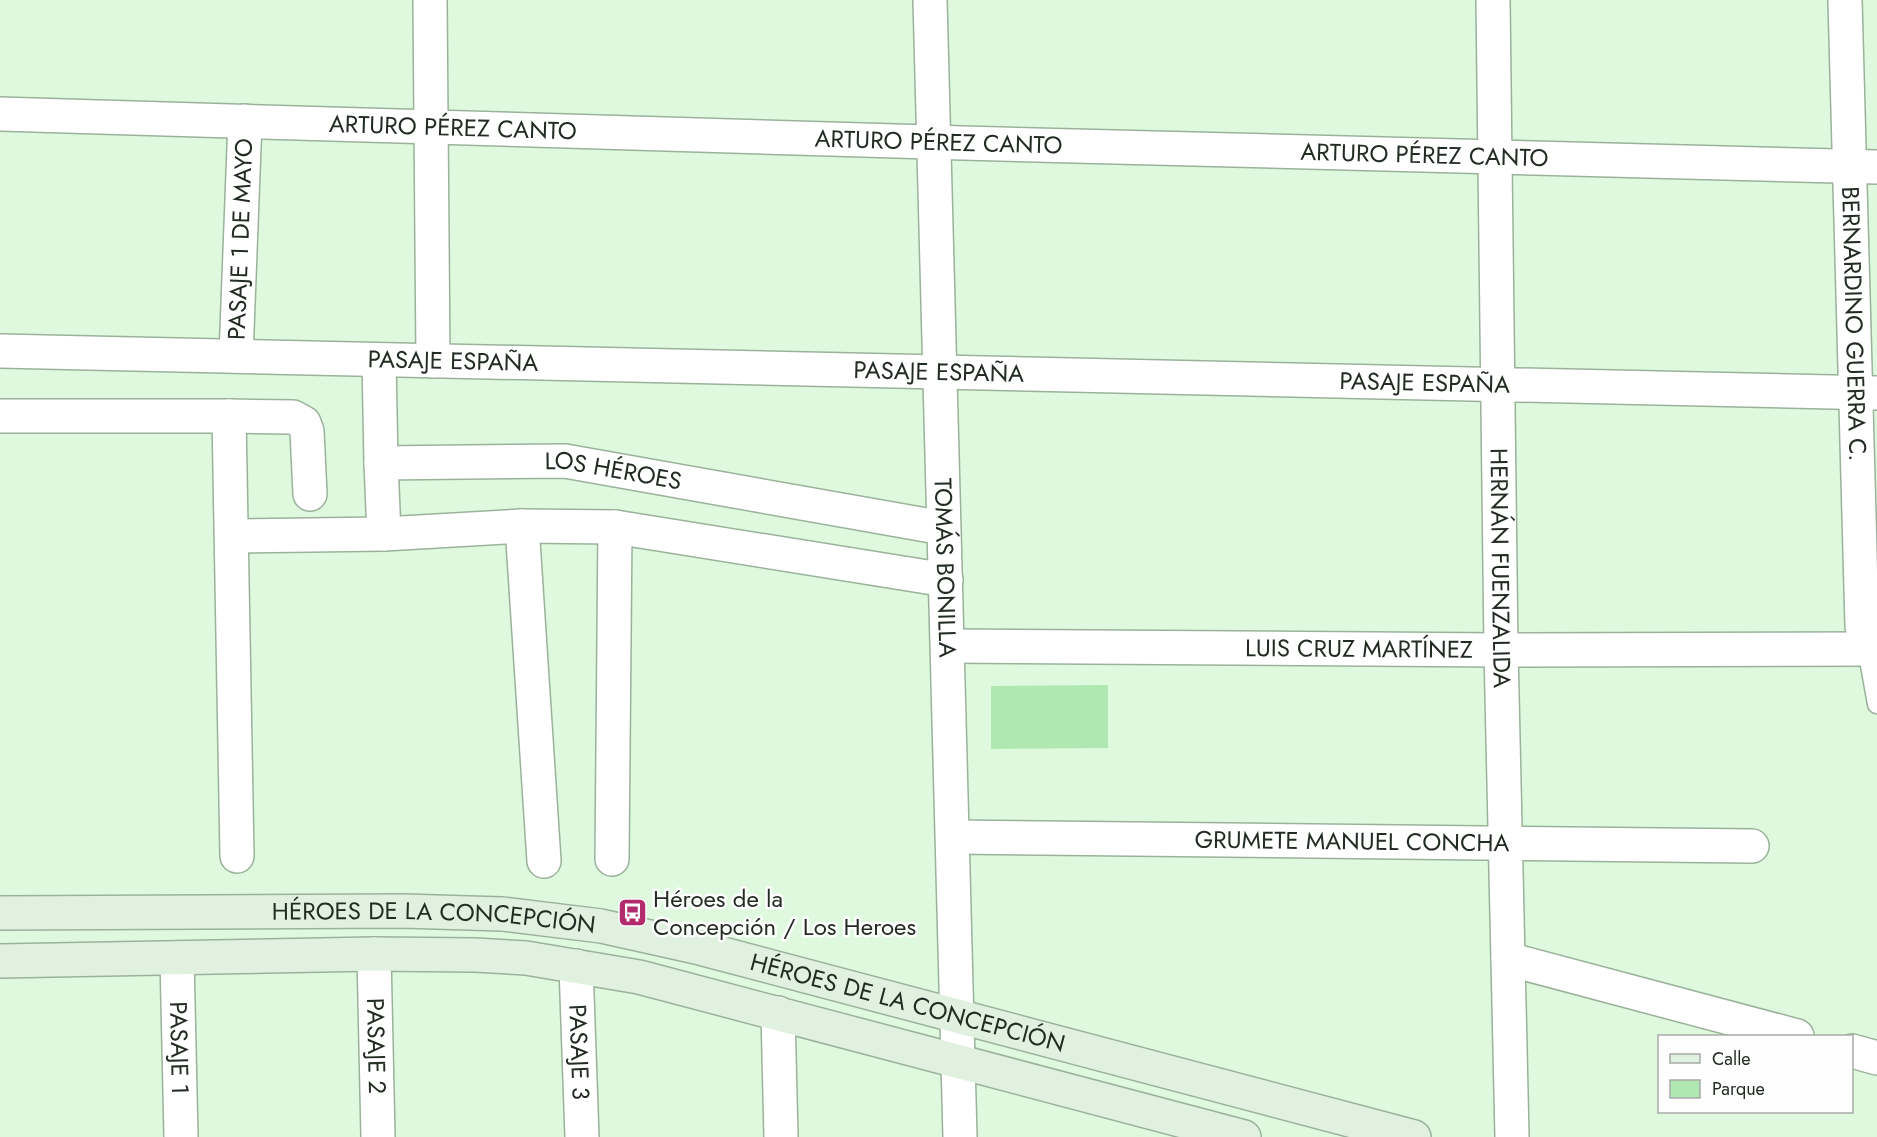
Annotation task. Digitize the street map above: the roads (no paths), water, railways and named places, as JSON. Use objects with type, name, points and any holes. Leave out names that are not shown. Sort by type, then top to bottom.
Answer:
[{"type":"main road","name":"HÉROES DE LA CONCEPCIÓN","points":[[0,913],[453,912],[541,918],[650,936],[1414,1137]]},
{"type":"main road","name":"HÉROES DE LA CONCEPCIÓN","points":[[0,961],[374,954],[526,958],[639,977],[1244,1137]]},
{"type":"street","points":[[430,0],[434,361]]},
{"type":"street","name":"TOMÁS BONILLA","points":[[930,0],[960,1137]]},
{"type":"street","name":"HERNÁN FUENZALIDA","points":[[1493,0],[1501,650],[1512,1137]]},
{"type":"street","name":"BERNARDINO GUERRA C.","points":[[1845,0],[1863,167],[1866,392],[1862,626],[1872,649]]},
{"type":"street","name":"ARTURO PÉREZ CANTO","points":[[0,114],[1863,167]]},
{"type":"street","name":"PASAJE 1 DE MAYO","points":[[236,356],[245,121]]},
{"type":"street","name":"PASAJE ESPAÑA","points":[[0,351],[1866,392]]},
{"type":"street","points":[[379,360],[384,534]]},
{"type":"street","points":[[0,416],[293,417],[304,423],[306,431],[310,494]]},
{"type":"street","points":[[229,416],[237,855]]},
{"type":"street","name":"LOS HÉROES","points":[[381,463],[565,461],[943,528]]},
{"type":"street","points":[[232,536],[384,534],[522,526],[615,527],[946,580]]},
{"type":"street","points":[[522,526],[544,861]]},
{"type":"street","points":[[612,859],[615,527]]},
{"type":"street","name":"LUIS CRUZ MARTÍNEZ","points":[[948,646],[1501,650],[1872,649]]},
{"type":"street","name":"GRUMETE MANUEL CONCHA","points":[[953,837],[1752,846]]},
{"type":"street","name":"PASAJE 2","points":[[374,954],[378,1137]]},
{"type":"street","name":"PASAJE 1","points":[[177,958],[181,1137]]},
{"type":"street","points":[[1508,959],[1793,1035]]},
{"type":"street","name":"PASAJE 3","points":[[576,966],[582,1137]]},
{"type":"street","points":[[778,1013],[781,1137]]},
{"type":"street","points":[[1853,1052],[1877,1058]]},
{"type":"lane","points":[[1872,649],[1877,704]]},
{"type":"place","name":"Héroes de la Concepción / Los Heroes","points":[[632,913]]}]
